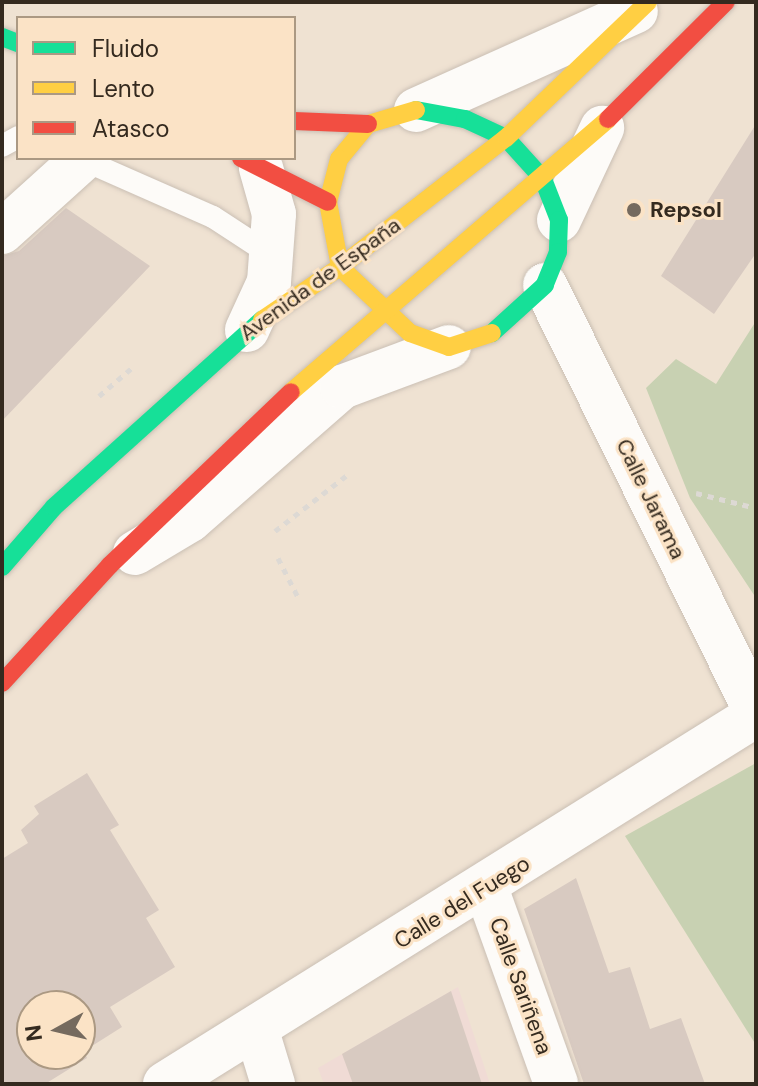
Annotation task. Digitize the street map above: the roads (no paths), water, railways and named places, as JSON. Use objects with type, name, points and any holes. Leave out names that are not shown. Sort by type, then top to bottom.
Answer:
[{"type":"main road","points":[[2,683],[110,565],[381,310],[602,128],[726,2]]},
{"type":"main road","name":"Avenida de España","points":[[2,567],[54,507],[247,330],[340,267],[506,138],[645,5]]},
{"type":"main road","points":[[296,121],[368,124],[416,110],[465,119],[506,138],[543,179],[559,220],[558,252],[545,285],[519,314],[484,339],[449,347],[410,333],[381,310],[340,267],[328,202],[339,159],[368,124]]},
{"type":"main road","points":[[251,163],[328,202]]},
{"type":"street","points":[[416,110],[645,5]]},
{"type":"street","points":[[559,220],[602,128]]},
{"type":"street","points":[[2,232],[80,160]]},
{"type":"street","points":[[247,330],[269,282],[274,214],[251,163]]},
{"type":"street","name":"Calle Jarama","points":[[545,285],[756,714]]},
{"type":"street","points":[[110,565],[190,520],[342,387],[449,347]]},
{"type":"street","name":"Calle del Fuego","points":[[165,1084],[486,888],[756,714]]},
{"type":"street","name":"Calle Sariñena","points":[[486,888],[556,1084]]},
{"type":"street","points":[[256,1028],[273,1084]]},
{"type":"lane","points":[[86,160],[213,217],[271,255]]},
{"type":"place","name":"Repsol","points":[[634,210]]}]
